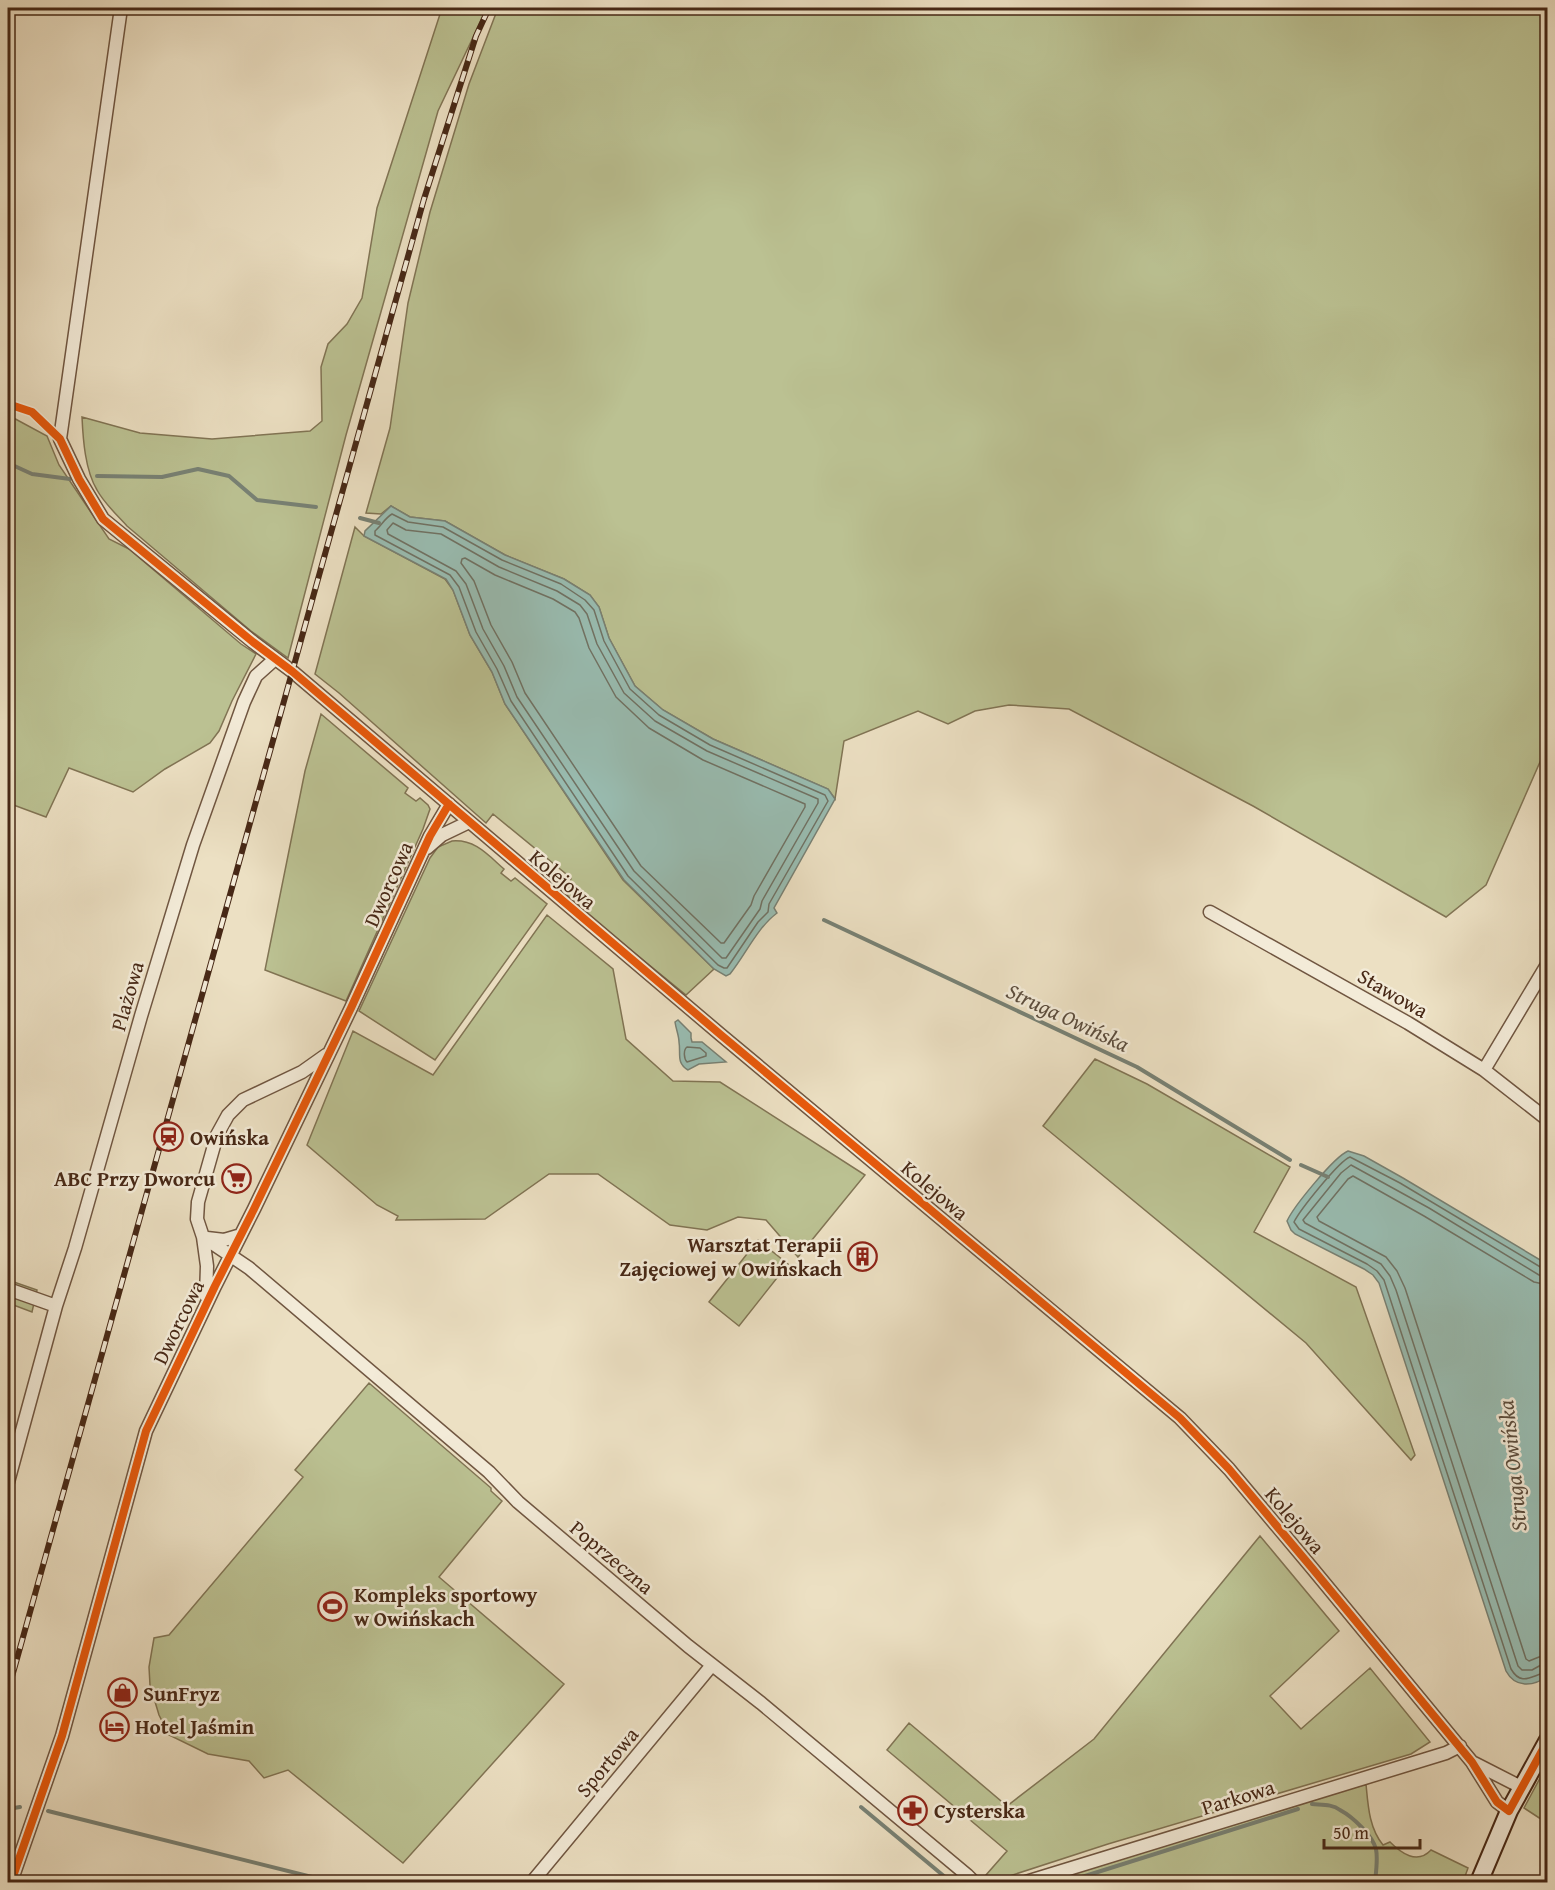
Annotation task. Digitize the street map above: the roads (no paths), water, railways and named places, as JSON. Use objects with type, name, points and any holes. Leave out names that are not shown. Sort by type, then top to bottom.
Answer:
[{"type":"main road","points":[[1479,1882],[1509,1811],[1548,1740]]},
{"type":"street","name":"Kolejowa","points":[[122,8],[60,439],[79,479],[103,519],[449,804],[729,1043],[1186,1423],[1244,1487],[1460,1746],[1497,1802],[1509,1811]]},
{"type":"street","name":"Plażowa","points":[[8,1482],[56,1305],[75,1248],[171,917],[209,798],[253,682],[256,676],[275,659]]},
{"type":"street","name":"Dworcowa","points":[[11,1882],[62,1736],[142,1442],[331,1050],[430,836],[449,804]]},
{"type":"street","name":"Dworcowa","points":[[424,851],[442,835],[469,822]]},
{"type":"street","name":"Stawowa","points":[[1210,912],[1408,1023],[1484,1070],[1548,1120]]},
{"type":"street","points":[[1484,1070],[1548,963]]},
{"type":"street","name":"Dworcowa","points":[[205,1308],[208,1272],[197,1219],[198,1202],[213,1146],[222,1124],[235,1107],[243,1101],[295,1076],[331,1050]]},
{"type":"street","points":[[295,1076],[304,1081],[310,1093]]},
{"type":"street","points":[[202,1237],[224,1240],[241,1235]]},
{"type":"street","points":[[202,1237],[231,1256]]},
{"type":"street","name":"Poprzeczna","points":[[231,1256],[249,1268],[489,1472],[518,1502],[974,1882]]},
{"type":"street","points":[[8,1289],[56,1305]]},
{"type":"street","name":"Sportowa","points":[[532,1882],[712,1665]]},
{"type":"street","name":"Parkowa","points":[[1026,1882],[1446,1753],[1460,1746]]},
{"type":"street","name":"Kolejowa","points":[[1472,1762],[1521,1787]]},
{"type":"water","points":[[391,506],[410,517],[445,521],[505,555],[564,579],[590,595],[599,607],[609,638],[635,686],[663,710],[713,739],[828,789],[835,799],[774,908],[777,913],[758,934],[730,974],[726,976],[714,969],[624,880],[505,704],[492,672],[470,635],[453,590],[446,579],[364,536],[365,531]]},
{"type":"water","points":[[678,1020],[691,1033],[692,1042],[702,1042],[726,1062],[699,1064],[688,1070],[684,1067],[680,1061],[675,1022]]},
{"type":"water","points":[[1348,1151],[1364,1156],[1403,1178],[1547,1264],[1548,1676],[1542,1680],[1530,1684],[1519,1683],[1506,1671],[1379,1283],[1364,1269],[1295,1234],[1287,1221],[1315,1183],[1334,1162]]},
{"type":"waterway","name":"Struga Owińska","points":[[8,463],[32,474],[70,479]]},
{"type":"waterway","points":[[97,476],[162,477],[198,469],[229,476],[257,500],[316,507]]},
{"type":"waterway","points":[[360,518],[379,523]]},
{"type":"waterway","name":"Struga Owińska","points":[[824,920],[1137,1067],[1290,1160]]},
{"type":"waterway","name":"Struga Owińska","points":[[1301,1165],[1328,1177]]},
{"type":"waterway","points":[[1312,1804],[1337,1808],[1351,1817],[1366,1832],[1376,1849],[1375,1882]]},
{"type":"waterway","points":[[8,1809],[20,1807]]},
{"type":"waterway","points":[[861,1807],[951,1882]]},
{"type":"waterway","points":[[1066,1882],[1298,1809]]},
{"type":"waterway","points":[[48,1811],[332,1882]]},
{"type":"railway","points":[[8,1691],[424,199],[476,36],[489,8]]},
{"type":"place","name":"Owińska","points":[[169,1137]]},
{"type":"place","name":"ABC Przy Dworcu","points":[[236,1178]]},
{"type":"place","name":"Warsztat Terapii Zajęciowej w Owińskach","points":[[863,1256]]},
{"type":"place","name":"Kompleks sportowy w Owińskach","points":[[333,1606]]},
{"type":"place","name":"SunFryz","points":[[122,1693]]},
{"type":"place","name":"Hotel Jaśmin","points":[[114,1726]]},
{"type":"place","name":"Cysterska","points":[[913,1810]]}]
